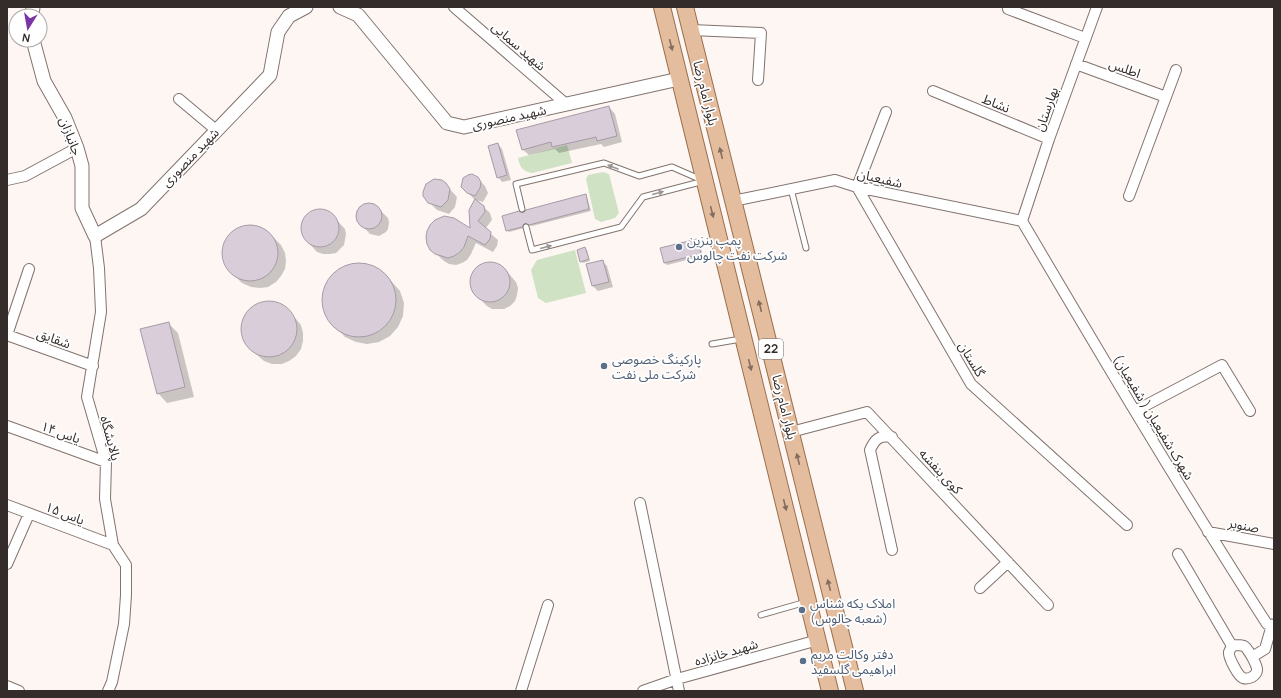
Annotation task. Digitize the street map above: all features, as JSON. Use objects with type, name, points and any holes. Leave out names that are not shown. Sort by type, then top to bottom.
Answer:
[{"type":"main road","name":"بلوار امام رضا","points":[[662,7],[830,691]]},
{"type":"main road","name":"بلوار امام رضا","points":[[685,7],[855,691]]},
{"type":"main road","points":[[704,181],[726,175]]},
{"type":"main road","points":[[744,338],[766,333]]},
{"type":"street","name":"شهید منصوری","points":[[94,236],[141,208],[270,75],[278,32],[289,16],[306,7]]},
{"type":"street","name":"شهید منصوری","points":[[340,7],[358,15],[447,123],[464,127],[679,79]]},
{"type":"street","name":"شهید سمایی","points":[[454,7],[566,104]]},
{"type":"street","points":[[1009,7],[1008,9],[1085,38]]},
{"type":"street","name":"بهارستان","points":[[1022,222],[1049,138],[1097,7]]},
{"type":"street","points":[[691,30],[761,33],[758,80]]},
{"type":"street","name":"جانبازان","points":[[35,48],[44,81],[65,118],[77,148],[82,166],[82,208],[94,236]]},
{"type":"street","name":"اطلس","points":[[1076,64],[1166,97]]},
{"type":"street","points":[[1129,196],[1176,70]]},
{"type":"street","name":"نشاط","points":[[933,91],[1049,138]]},
{"type":"street","points":[[179,99],[216,130]]},
{"type":"street","points":[[858,187],[886,112]]},
{"type":"street","points":[[7,180],[24,176],[77,148]]},
{"type":"street","name":"شفیعیان","points":[[733,201],[835,180],[858,187],[1022,222]]},
{"type":"street","name":"گلستان","points":[[858,187],[971,384],[1127,525]]},
{"type":"street","name":"شهرک شفیعیان ( شفیعیان)","points":[[1022,222],[1208,532],[1271,625]]},
{"type":"street","name":"پالایشگاه","points":[[94,236],[100,268],[101,312],[87,397],[106,462],[105,499],[114,545],[126,565],[124,624],[112,682],[108,691]]},
{"type":"street","points":[[7,335],[29,269]]},
{"type":"street","name":"شقایق","points":[[7,335],[93,366]]},
{"type":"street","points":[[1135,411],[1222,364],[1250,410]]},
{"type":"street","name":"کوی بنفشه","points":[[791,432],[868,412],[1048,605]]},
{"type":"street","name":"یاس ۱۴","points":[[7,426],[106,462]]},
{"type":"street","points":[[892,437],[884,436],[874,441],[870,450],[892,550]]},
{"type":"street","points":[[640,504],[679,691]]},
{"type":"street","name":"یاس ۱۵","points":[[7,505],[114,545]]},
{"type":"street","points":[[7,564],[29,514]]},
{"type":"street","name":"صنوبر","points":[[1208,532],[1274,544]]},
{"type":"street","points":[[1178,554],[1232,646]]},
{"type":"street","points":[[980,588],[1008,562]]},
{"type":"street","points":[[521,691],[548,605]]},
{"type":"street","points":[[1252,657],[1265,649],[1271,625]]},
{"type":"street","name":"شهید خانزاده","points":[[643,691],[677,679],[818,640]]},
{"type":"street","points":[[1232,646],[1244,646],[1247,648],[1257,670],[1255,675],[1250,678],[1243,678],[1239,676],[1228,653],[1232,646]]},
{"type":"street","points":[[7,686],[18,691]]},
{"type":"lane","points":[[522,209],[516,184],[604,163],[639,176],[672,167],[704,181]]},
{"type":"lane","points":[[526,227],[532,250],[554,245],[621,227],[643,197],[704,181]]},
{"type":"lane","points":[[791,188],[806,248]]},
{"type":"lane","points":[[712,344],[744,338]]},
{"type":"lane","points":[[761,615],[809,602]]},
{"type":"green space","points":[[567,145],[572,163],[532,173],[522,168],[518,158]]},
{"type":"green space","points":[[603,172],[609,174],[619,213],[615,218],[601,222],[595,219],[586,179],[588,175]]},
{"type":"green space","points":[[575,250],[586,293],[546,303],[538,298],[531,270],[537,260]]},
{"type":"building","points":[[609,106],[617,136],[597,141],[596,137],[552,147],[551,142],[522,150],[516,130]]},
{"type":"building","points":[[498,143],[507,175],[497,178],[488,146]]},
{"type":"building","points":[[472,174],[478,177],[481,182],[480,188],[475,196],[467,193],[461,187],[463,178]]},
{"type":"building","points":[[434,179],[442,180],[450,189],[448,200],[441,207],[428,203],[423,196],[426,184]]},
{"type":"building","points":[[586,194],[589,209],[529,225],[525,223],[522,227],[506,231],[502,216],[519,211],[523,213],[526,210]]},
{"type":"building","points":[[475,199],[484,206],[485,212],[478,221],[491,232],[490,239],[485,245],[468,236],[464,247],[454,256],[448,258],[435,254],[430,250],[426,237],[430,225],[435,220],[444,216],[454,218],[470,228],[469,210]]},
{"type":"building","points":[[369,203],[379,206],[382,216],[379,226],[369,229],[359,226],[356,216],[359,206]]},
{"type":"building","points":[[316,209],[324,209],[334,214],[338,221],[338,235],[334,242],[324,247],[316,247],[306,242],[304,239],[301,232],[301,224],[306,214],[309,212]]},
{"type":"building","points":[[244,225],[256,225],[266,229],[274,237],[278,247],[278,259],[274,269],[266,277],[256,281],[244,281],[234,277],[226,269],[222,259],[222,247],[226,237],[234,229]]},
{"type":"building","points":[[697,239],[701,254],[664,263],[660,248]]},
{"type":"building","points":[[585,247],[589,259],[580,262],[577,250]]},
{"type":"building","points":[[603,260],[609,282],[592,286],[586,264]]},
{"type":"building","points":[[494,262],[501,265],[507,271],[510,282],[509,290],[501,299],[494,302],[486,302],[479,299],[471,290],[470,278],[473,271],[482,263]]},
{"type":"building","points":[[352,263],[366,263],[380,269],[390,279],[396,293],[396,307],[390,321],[380,331],[366,337],[352,337],[338,331],[328,321],[322,307],[322,293],[328,279],[338,269]]},
{"type":"building","points":[[269,301],[280,303],[289,309],[295,318],[297,329],[295,340],[289,349],[280,355],[269,357],[258,355],[249,349],[243,340],[241,329],[243,318],[249,309],[258,303]]},
{"type":"building","points":[[169,322],[185,387],[157,394],[140,329]]},
{"type":"place","name":"پمپ بنزین شرکت نفت چالوس","points":[[679,247]]},
{"type":"place","name":"پارکینگ خصوصی شرکت ملی نفت","points":[[604,366]]},
{"type":"place","name":"املاک یکه شناس (شعبه چالوس)","points":[[802,610]]},
{"type":"place","name":"دفتر وکالت مریم ابراهیمی گلسفید","points":[[803,661]]}]
